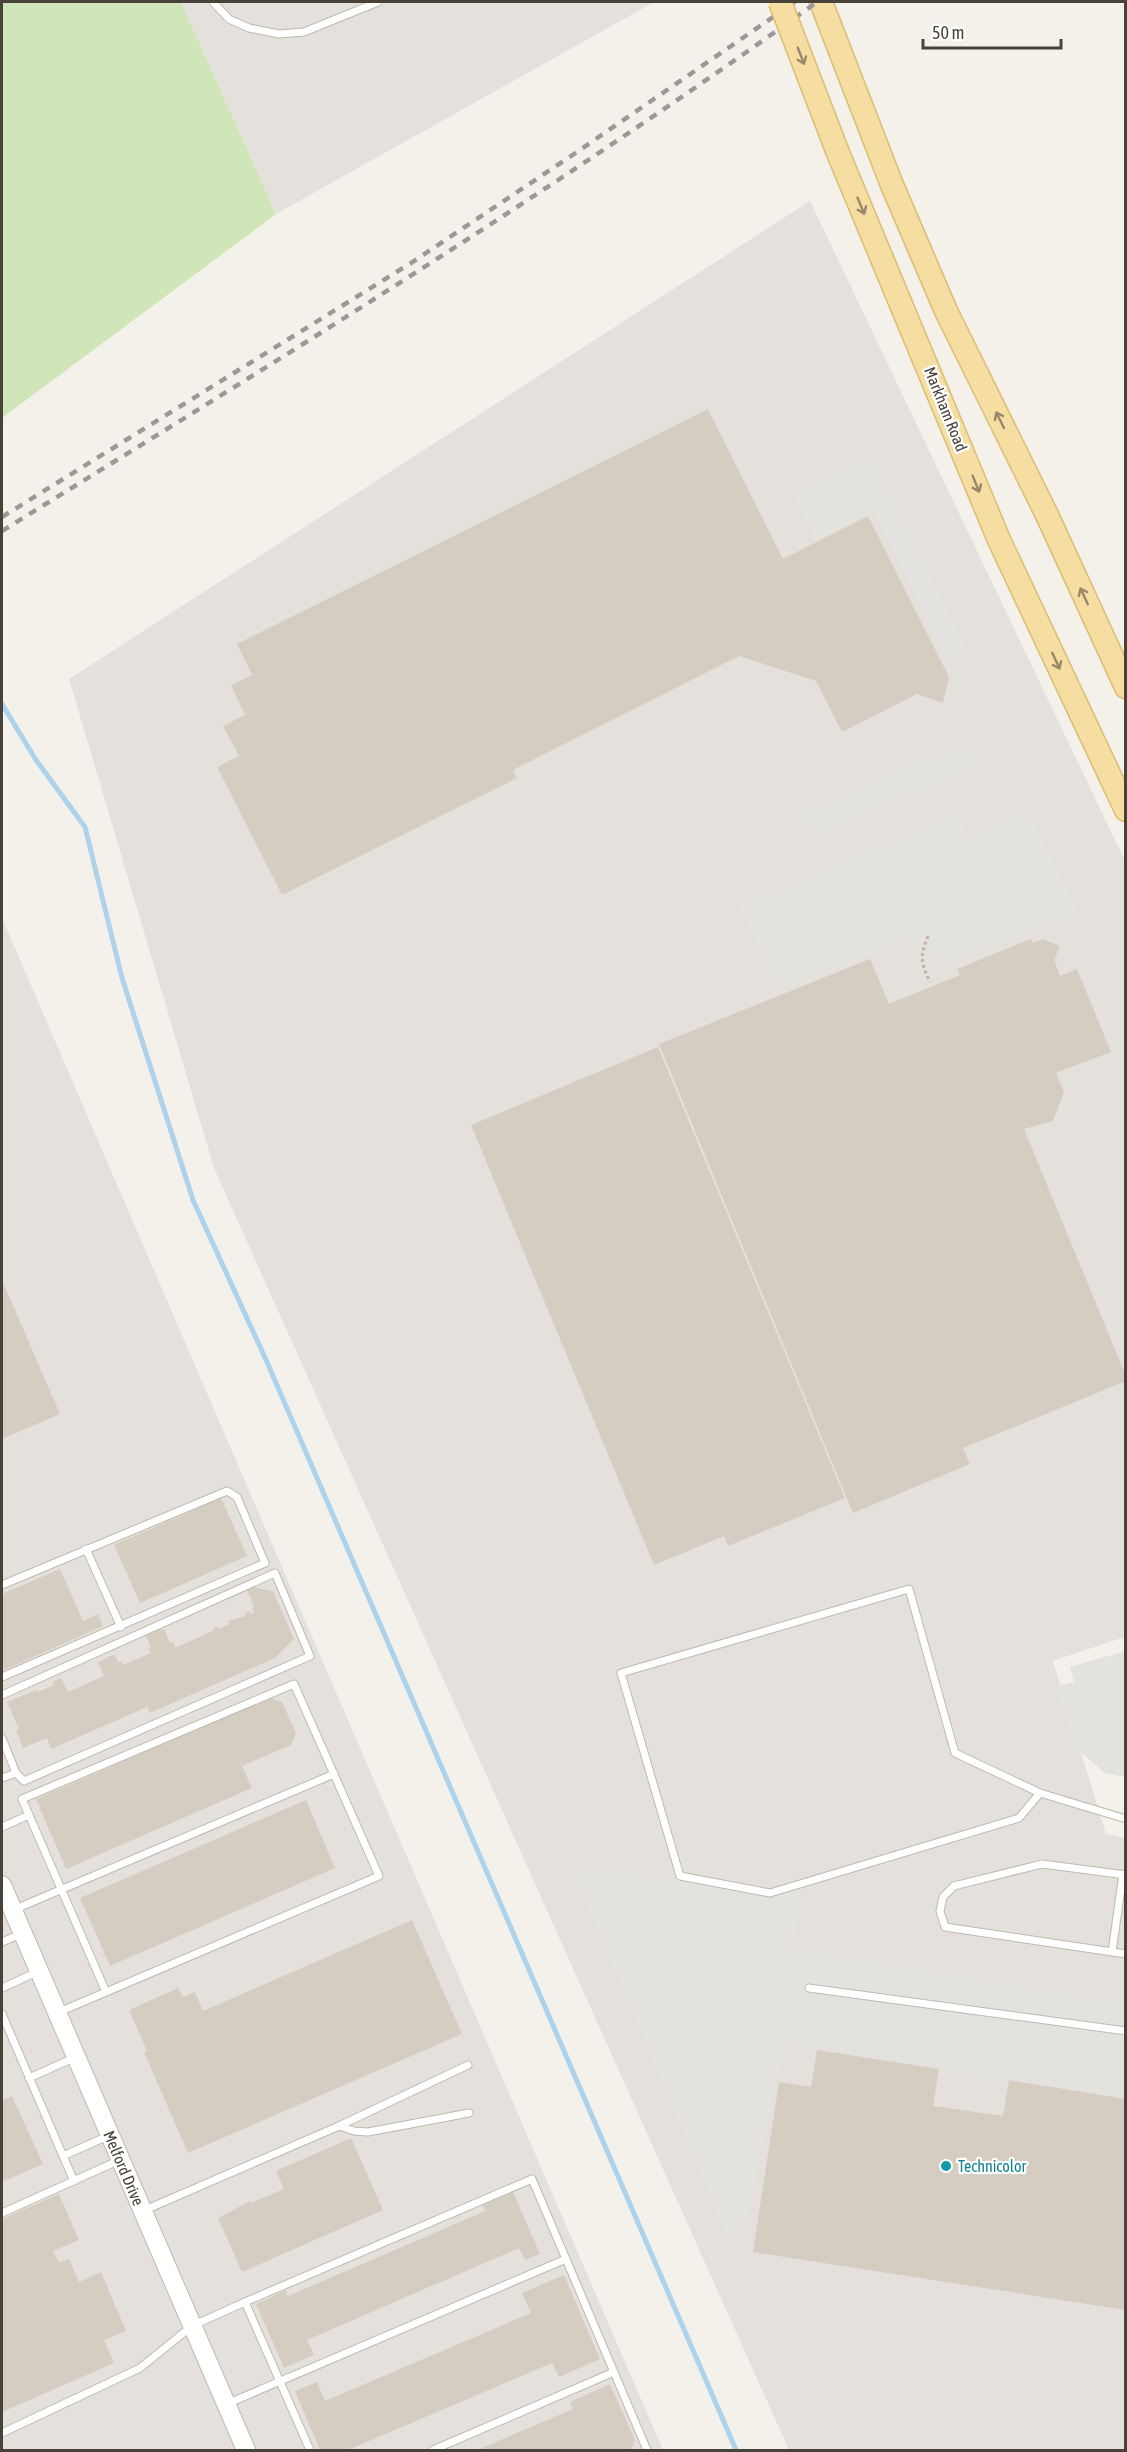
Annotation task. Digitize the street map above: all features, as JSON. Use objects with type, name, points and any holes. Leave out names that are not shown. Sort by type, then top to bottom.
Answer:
[{"type":"main road","name":"Markham Road","points":[[780,2],[838,153],[999,540],[1125,810]]},
{"type":"main road","points":[[821,2],[871,132],[945,311],[1047,516],[1125,687]]},
{"type":"street","name":"Melford Drive","points":[[2,1885],[246,2451]]},
{"type":"lane","points":[[213,2],[229,19],[249,28],[279,34],[304,32],[378,2]]},
{"type":"lane","points":[[2,1585],[227,1491],[237,1497],[265,1563],[2,1677]]},
{"type":"lane","points":[[86,1549],[121,1627]]},
{"type":"lane","points":[[2,1695],[275,1573],[310,1656],[24,1781],[16,1773],[2,1738]]},
{"type":"lane","points":[[1040,1793],[1019,1818],[770,1893],[680,1876],[621,1673],[909,1590],[955,1753],[1040,1793],[1125,1819]]},
{"type":"lane","points":[[57,2013],[379,1876],[294,1684],[22,1799],[106,1992]]},
{"type":"lane","points":[[2,1778],[16,1773]]},
{"type":"lane","points":[[12,1910],[334,1774]]},
{"type":"lane","points":[[2,1827],[29,1815]]},
{"type":"lane","points":[[1112,1952],[1124,1875],[1042,1864],[954,1886],[943,1897],[940,1911],[945,1927],[1125,1954]]},
{"type":"lane","points":[[2,1942],[22,1933]]},
{"type":"lane","points":[[2,1988],[39,1971]]},
{"type":"lane","points":[[809,1988],[1125,2031]]},
{"type":"lane","points":[[2,2014],[74,2181]]},
{"type":"lane","points":[[29,2078],[76,2057]]},
{"type":"lane","points":[[143,2211],[339,2126],[468,2065]]},
{"type":"lane","points":[[339,2126],[354,2132],[368,2132],[469,2113]]},
{"type":"lane","points":[[63,2156],[110,2135]]},
{"type":"lane","points":[[2,2213],[120,2160]]},
{"type":"lane","points":[[2,2433],[140,2368],[192,2326],[532,2178],[647,2451]]},
{"type":"lane","points":[[226,2404],[566,2259]]},
{"type":"lane","points":[[245,2302],[310,2451]]},
{"type":"lane","points":[[433,2451],[614,2372]]},
{"type":"path","points":[[928,936],[921,955],[922,964],[930,982]]},
{"type":"shaded area","points":[[181,2],[654,2],[276,214]]},
{"type":"shaded area","points":[[810,201],[1125,861],[1125,1637],[1053,1661],[1106,1834],[1125,1838],[1125,2450],[789,2450],[214,1168],[69,679]]},
{"type":"shaded area","points":[[873,457],[968,652],[947,662],[875,512],[815,540],[794,495]]},
{"type":"shaded area","points":[[968,742],[978,766],[812,835],[802,812]]},
{"type":"shaded area","points":[[1028,812],[1078,914],[949,961],[915,939],[893,932],[896,946],[778,989],[740,906],[955,815],[968,838]]},
{"type":"shaded area","points":[[2,918],[663,2450],[2,2450]]},
{"type":"shaded area","points":[[1126,1651],[1125,1777],[1105,1773],[1075,1747],[1057,1686],[1074,1682],[1070,1667]]},
{"type":"shaded area","points":[[572,1867],[802,1892],[791,1949],[1125,2002],[1125,2104],[785,2042],[742,2237],[733,2248]]},
{"type":"green space","points":[[2,2],[181,2],[276,214],[2,418]]},
{"type":"building","points":[[708,409],[783,559],[868,516],[949,677],[943,703],[917,694],[842,732],[816,681],[739,656],[513,770],[517,778],[282,895],[217,767],[239,756],[223,726],[245,715],[231,685],[252,675],[237,644]]},
{"type":"building","points":[[1031,939],[1033,943],[1043,939],[1060,946],[1054,960],[1060,976],[1077,969],[1111,1052],[1056,1073],[1064,1092],[1053,1121],[1024,1129],[1126,1376],[1126,1381],[963,1448],[970,1464],[853,1513],[659,1044],[870,959],[889,1004],[960,975],[957,969]]},
{"type":"building","points":[[658,1047],[845,1498],[728,1546],[724,1536],[654,1565],[471,1125]]},
{"type":"building","points":[[2,1280],[60,1414],[2,1439]]},
{"type":"building","points":[[221,1498],[247,1556],[140,1603],[114,1545]]},
{"type":"building","points":[[60,1569],[83,1621],[98,1614],[103,1626],[2,1671],[2,1594]]},
{"type":"building","points":[[253,1587],[273,1591],[294,1639],[275,1658],[150,1713],[147,1707],[51,1749],[47,1738],[23,1748],[16,1730],[19,1729],[7,1702],[54,1685],[52,1682],[61,1678],[68,1692],[104,1676],[98,1662],[107,1657],[115,1655],[118,1662],[121,1661],[123,1665],[151,1653],[146,1636],[149,1635],[148,1632],[160,1627],[164,1629],[170,1643],[173,1642],[175,1648],[215,1630],[217,1626],[218,1629],[229,1624],[228,1621],[246,1616],[245,1613],[250,1611],[251,1614],[254,1613],[252,1608],[254,1606],[247,1590]]},
{"type":"building","points":[[270,1698],[282,1702],[296,1733],[291,1745],[242,1766],[252,1788],[66,1869],[36,1799]]},
{"type":"building","points":[[306,1800],[335,1868],[110,1966],[80,1898]]},
{"type":"building","points":[[412,1920],[462,2034],[188,2153],[144,2052],[147,2051],[129,2010],[178,1988],[183,1997],[195,1992],[203,2011]]},
{"type":"building","name":"Technicolor","points":[[817,2050],[939,2069],[933,2106],[1003,2116],[1009,2080],[1126,2099],[1126,2310],[753,2252],[779,2082],[811,2087]]},
{"type":"building","points":[[12,2096],[43,2164],[2,2182],[2,2101]]},
{"type":"building","points":[[351,2138],[383,2210],[242,2272],[218,2218],[250,2201],[251,2203],[284,2189],[276,2171]]},
{"type":"building","points":[[513,2192],[540,2254],[525,2260],[519,2248],[307,2340],[314,2355],[284,2368],[256,2304],[286,2290],[288,2296],[485,2211],[483,2205]]},
{"type":"building","points":[[59,2194],[79,2240],[53,2251],[59,2263],[69,2259],[79,2282],[101,2272],[126,2331],[104,2340],[114,2363],[2,2412],[2,2219]]},
{"type":"building","points":[[564,2275],[600,2359],[559,2377],[552,2363],[348,2450],[320,2450],[295,2391],[317,2382],[325,2401],[531,2313],[522,2293]]},
{"type":"building","points":[[610,2384],[635,2440],[631,2450],[477,2450],[573,2409],[570,2402]]},
{"type":"waterway","points":[[2,704],[36,760],[85,827],[122,978],[193,1200],[267,1362],[736,2450]]},
{"type":"railway","points":[[2,517],[411,263],[795,2]]},
{"type":"railway","points":[[2,531],[311,339],[516,208],[718,72],[817,2]]},
{"type":"place","name":"Technicolor","points":[[946,2166]]}]
